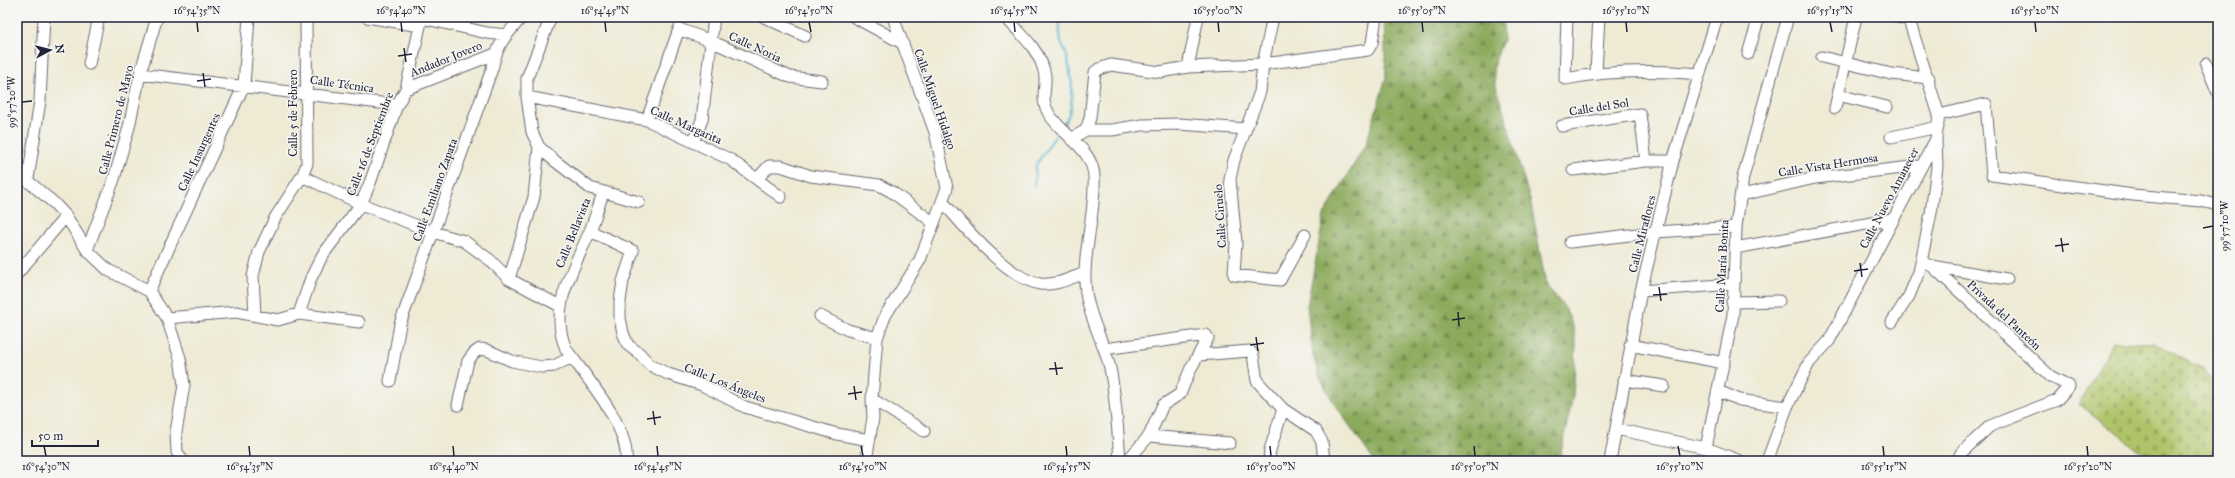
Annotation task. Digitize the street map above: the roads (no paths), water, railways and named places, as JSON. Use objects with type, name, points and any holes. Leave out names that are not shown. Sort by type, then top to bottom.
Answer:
[{"type":"street","points":[[28,179],[40,101],[44,17]]},
{"type":"street","points":[[89,64],[99,17]]},
{"type":"street","name":"Calle Primero de Mayo","points":[[87,250],[114,179],[130,127],[140,74],[157,17]]},
{"type":"street","name":"Calle Insurgentes","points":[[149,291],[244,85],[248,17]]},
{"type":"street","name":"Calle 5 de Febrero","points":[[255,315],[253,276],[259,252],[275,218],[302,176],[306,164],[306,17]]},
{"type":"street","points":[[367,17],[421,20],[487,33],[507,35]]},
{"type":"street","name":"Calle Emiliano Zapata","points":[[390,381],[400,324],[492,69],[495,54],[501,39],[507,35],[522,17]]},
{"type":"street","name":"Calle Bellavista","points":[[551,17],[529,70],[527,97],[532,132],[539,147],[585,184],[603,193],[590,231],[575,261],[560,306],[559,324],[561,336],[572,357],[614,417],[625,444],[626,461]]},
{"type":"street","points":[[693,142],[702,120],[714,17]]},
{"type":"street","points":[[764,17],[805,36]]},
{"type":"street","points":[[854,17],[902,43]]},
{"type":"street","name":"Calle Miguel Hidalgo","points":[[866,461],[873,418],[872,399],[877,338],[886,316],[920,260],[947,188],[947,179],[935,132],[893,17]]},
{"type":"street","points":[[1005,17],[1034,49],[1042,64],[1045,77],[1043,103],[1050,115],[1091,162],[1094,176],[1092,222],[1085,273],[1086,294],[1092,319],[1104,349],[1115,404],[1120,461]]},
{"type":"street","points":[[1188,67],[1198,17]]},
{"type":"street","name":"Calle Ciruelo","points":[[1273,17],[1263,64],[1260,92],[1234,160],[1230,179],[1236,242],[1234,275],[1280,280],[1305,235]]},
{"type":"street","points":[[1086,130],[1090,118],[1092,81],[1095,72],[1099,68],[1111,65],[1160,72],[1188,67],[1263,64],[1368,50],[1372,44],[1376,17]]},
{"type":"street","points":[[1567,17],[1565,79],[1596,72],[1661,71],[1700,74]]},
{"type":"street","points":[[1596,72],[1599,17]]},
{"type":"street","name":"Calle Miraflores","points":[[1610,461],[1641,291],[1673,161],[1717,17]]},
{"type":"street","points":[[1748,54],[1759,17]]},
{"type":"street","name":"Calle María Bonita","points":[[1706,448],[1733,315],[1732,302],[1736,227],[1742,195],[1743,177],[1788,17]]},
{"type":"street","points":[[1835,108],[1856,17]]},
{"type":"street","points":[[1892,322],[1909,296],[1921,262],[1931,212],[1937,167],[1937,133],[1939,115],[1909,20],[1898,17]]},
{"type":"street","name":"Calle 16 de Septiembre","points":[[300,314],[311,278],[322,256],[361,204],[397,105],[406,89],[421,20]]},
{"type":"street","name":"Calle Noria","points":[[647,120],[679,29],[711,41],[790,77],[822,81]]},
{"type":"street","name":"Andador Jovero","points":[[406,89],[495,54]]},
{"type":"street","points":[[1822,57],[1845,64],[1891,74],[1928,78]]},
{"type":"street","points":[[2206,64],[2218,93]]},
{"type":"street","name":"Calle Técnica","points":[[140,74],[244,85],[397,105]]},
{"type":"street","points":[[1838,95],[1887,107]]},
{"type":"street","name":"Calle Margarita","points":[[527,97],[647,120],[731,160],[758,178],[781,197]]},
{"type":"street","points":[[1939,115],[1986,104],[1992,175],[2133,196],[2201,201],[2218,205]]},
{"type":"street","name":"Calle del Sol","points":[[1562,126],[1640,114],[1646,161]]},
{"type":"street","points":[[1071,139],[1086,130],[1112,130],[1142,125],[1179,124],[1246,129]]},
{"type":"street","points":[[1891,137],[1937,133]]},
{"type":"street","name":"Calle Nuevo Amanecer","points":[[1767,461],[1787,407],[1809,363],[1830,341],[1937,133]]},
{"type":"street","points":[[509,279],[534,197],[539,147]]},
{"type":"street","points":[[1573,170],[1646,161],[1673,161]]},
{"type":"street","points":[[758,178],[770,166],[781,166],[811,176],[879,185],[892,192],[934,223]]},
{"type":"street","name":"Calle Vista Hermosa","points":[[1742,195],[1816,178],[1920,166]]},
{"type":"street","points":[[17,172],[28,179],[66,216],[87,250],[108,270],[149,291],[167,318],[180,358],[184,385],[176,432],[177,452],[183,461]]},
{"type":"street","points":[[302,176],[361,204],[433,232],[464,241],[490,260],[509,279],[560,306]]},
{"type":"street","points":[[603,193],[639,202]]},
{"type":"street","points":[[943,202],[974,239],[1018,274],[1039,284],[1052,284],[1085,273]]},
{"type":"street","points":[[17,274],[66,216]]},
{"type":"street","points":[[1735,248],[1893,219]]},
{"type":"street","points":[[1570,242],[1656,232],[1736,227]]},
{"type":"street","name":"Calle Los Ángeles","points":[[590,231],[633,251],[623,281],[620,301],[620,318],[623,333],[628,345],[640,354],[650,365],[668,374],[702,384],[745,407],[837,434],[869,440]]},
{"type":"street","name":"Privada del Panteón","points":[[1921,262],[1932,266],[2050,376],[2069,386],[2057,400],[1990,426],[1961,454],[1958,461]]},
{"type":"street","points":[[1932,266],[2007,279]]},
{"type":"street","points":[[1641,291],[1733,284]]},
{"type":"street","points":[[1732,302],[1779,301]]},
{"type":"street","points":[[167,318],[236,312],[278,320],[300,314],[359,322]]},
{"type":"street","points":[[820,316],[848,330],[877,338]]},
{"type":"street","points":[[1104,349],[1206,335],[1208,338],[1191,368],[1180,394],[1163,405],[1149,436],[1127,461]]},
{"type":"street","points":[[1630,345],[1724,363]]},
{"type":"street","points":[[458,405],[468,361],[474,353],[480,350],[487,350],[512,361],[541,367],[554,366],[572,357]]},
{"type":"street","points":[[1199,355],[1250,351],[1253,354],[1257,381],[1283,409],[1316,431],[1322,442],[1324,461]]},
{"type":"street","points":[[1624,380],[1664,386]]},
{"type":"street","points":[[1718,391],[1740,400],[1787,407]]},
{"type":"street","points":[[872,399],[924,431]]},
{"type":"street","points":[[1269,461],[1270,450],[1283,409]]},
{"type":"street","points":[[1616,429],[1706,448],[1740,461]]},
{"type":"street","points":[[1149,436],[1230,443]]},
{"type":"waterway","points":[[1060,17],[1060,39],[1067,55],[1072,83],[1070,111],[1062,126]]},
{"type":"waterway","points":[[1034,185],[1036,165],[1059,130]]}]
